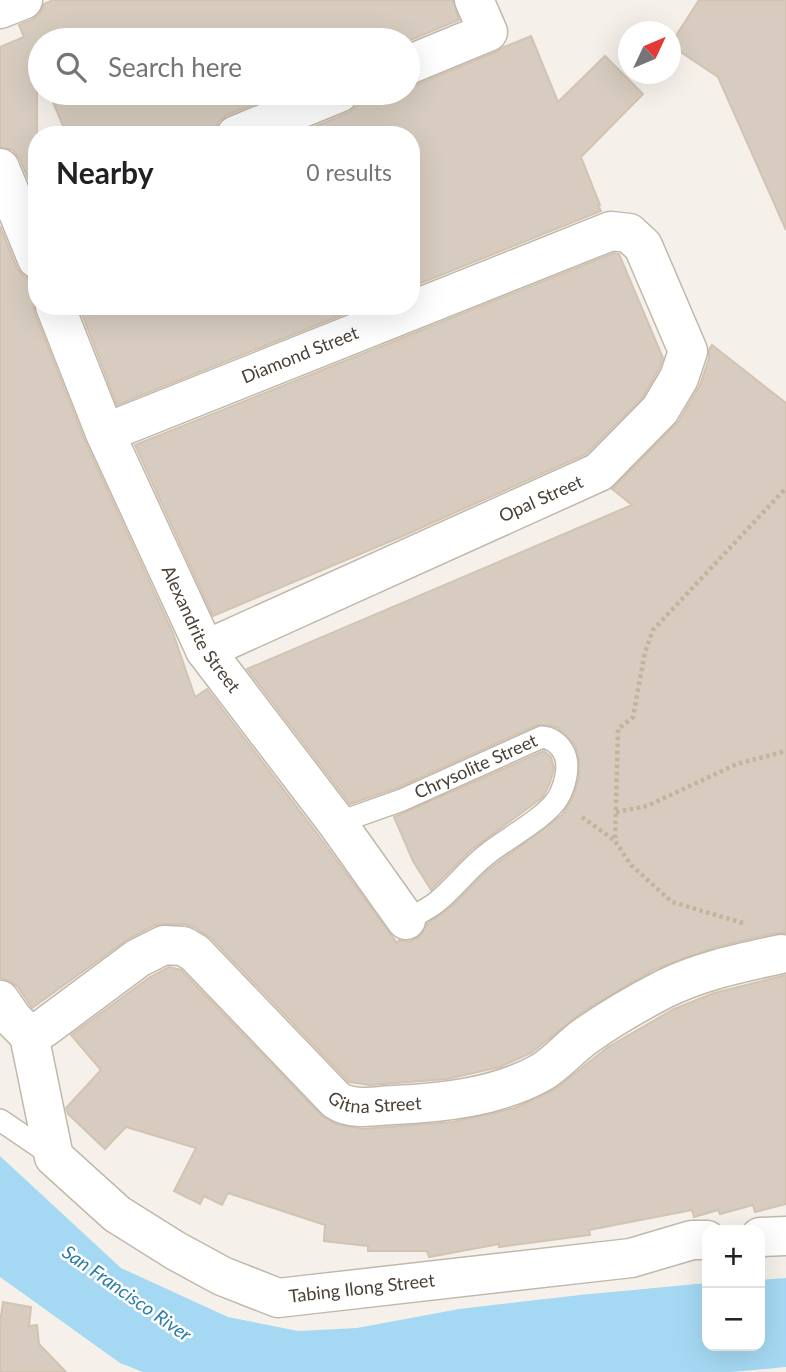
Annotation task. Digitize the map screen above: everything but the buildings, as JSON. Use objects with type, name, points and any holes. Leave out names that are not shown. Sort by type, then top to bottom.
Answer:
[{"type":"street","points":[[420,57],[481,16]]},
{"type":"street","points":[[258,126],[310,105]]},
{"type":"street","points":[[0,168],[28,216]]},
{"type":"street","name":"Diamond Street","points":[[420,307],[611,231]]},
{"type":"street","name":"Opal Street","points":[[205,650],[599,472],[660,410],[679,378],[688,351],[643,246],[629,233],[611,231]]},
{"type":"street","name":"Alexandrite Street","points":[[59,315],[105,433],[205,650],[337,823],[405,920]]},
{"type":"street","name":"Diamond Street","points":[[105,433],[401,315]]},
{"type":"street","name":"Gitna Street","points":[[29,1035],[44,1028],[138,958],[175,944],[195,953],[336,1100],[344,1105],[358,1107],[417,1104],[494,1092],[527,1079],[544,1071],[587,1035],[663,989],[711,969],[781,954]]},
{"type":"street","points":[[0,1000],[13,1019],[29,1035],[54,1157]]},
{"type":"street","name":"Tabing Ilong Street","points":[[54,1157],[117,1213],[152,1236],[222,1276],[278,1298],[631,1258],[692,1240],[702,1240]]},
{"type":"street","points":[[765,1237],[786,1236]]},
{"type":"lane","name":"Chrysolite Street","points":[[337,823],[402,800],[542,737],[553,739],[566,758],[567,768],[557,800]]},
{"type":"lane","points":[[405,920],[436,903],[474,865],[546,812],[557,800]]},
{"type":"lane","points":[[0,1120],[54,1157]]},
{"type":"path","points":[[615,841],[618,729],[633,717],[645,652],[653,630],[786,488]]},
{"type":"path","points":[[616,812],[648,806],[737,764],[786,751]]},
{"type":"path","points":[[557,800],[615,841],[631,865],[672,902],[776,932],[781,954]]},
{"type":"water","name":"San Francisco River","points":[[0,1156],[121,1268],[228,1317],[298,1331],[357,1328],[459,1309],[702,1283],[702,1351],[765,1351],[765,1280],[786,1278],[786,1367],[731,1372],[143,1372],[120,1363],[0,1277]]}]
